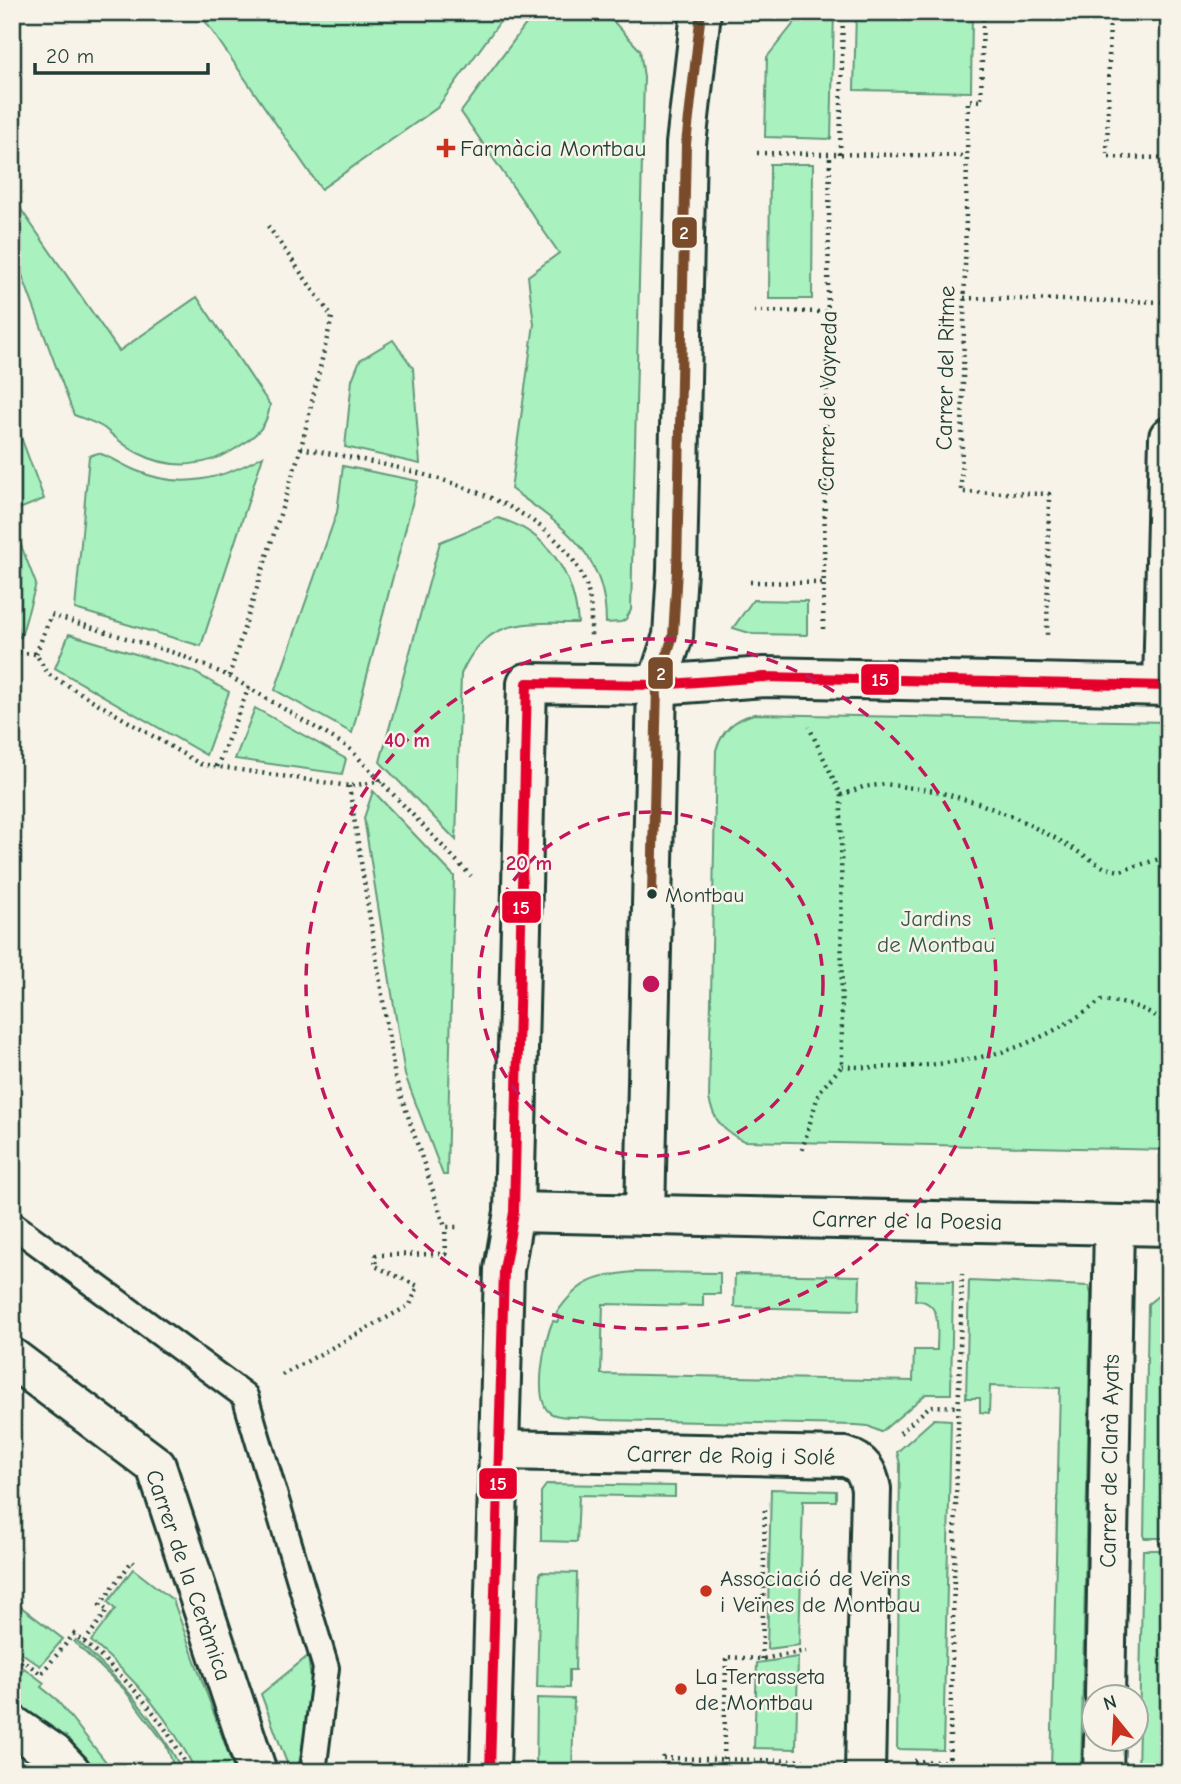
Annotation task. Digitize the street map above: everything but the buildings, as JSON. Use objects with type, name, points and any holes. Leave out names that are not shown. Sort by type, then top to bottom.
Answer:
[{"type":"street","points":[[514,1212],[645,1215],[657,685],[673,636],[677,570],[686,144],[701,12]]},
{"type":"street","points":[[491,1772],[504,1270],[514,1212],[527,683],[657,685],[764,677],[1166,686],[1169,437]]},
{"type":"street","name":"Carrer de la Poesia","points":[[645,1215],[1169,1226]]},
{"type":"street","name":"Carrer de Clarà Ayats","points":[[1105,1682],[1114,1225]]},
{"type":"street","name":"Carrer de la Ceràmica","points":[[12,1358],[156,1466],[257,1772]]},
{"type":"street","name":"Carrer de Roig i Solé","points":[[500,1450],[845,1457],[864,1467],[871,1489],[865,1772]]},
{"type":"street","points":[[12,1725],[54,1754],[71,1772]]},
{"type":"street","points":[[1103,1772],[1104,1752]]},
{"type":"lane","points":[[12,1224],[245,1396],[326,1668],[313,1772]]},
{"type":"path","points":[[840,154],[843,12]]},
{"type":"path","name":"Carrer del Ritme","points":[[984,12],[981,101],[968,100],[961,492],[1049,494],[1047,638]]},
{"type":"path","points":[[1110,12],[1107,157],[1169,158]]},
{"type":"path","points":[[757,153],[967,156]]},
{"type":"path","name":"Carrer de Vayreda","points":[[823,634],[830,154]]},
{"type":"path","points":[[229,676],[302,448],[332,317],[268,226]]},
{"type":"path","points":[[964,298],[1169,302]]},
{"type":"path","points":[[754,311],[828,312]]},
{"type":"path","points":[[302,448],[421,472],[512,506],[551,535],[573,559],[584,579],[590,603],[591,638]]},
{"type":"path","points":[[750,582],[824,583]]},
{"type":"path","points":[[382,781],[349,786],[200,764],[48,674],[37,654],[51,615],[178,654],[229,676],[348,747],[382,781],[471,876]]},
{"type":"path","points":[[12,652],[37,654]]},
{"type":"path","points":[[217,767],[249,687]]},
{"type":"path","points":[[802,1150],[818,1092],[842,1066],[841,795],[809,728],[808,718]]},
{"type":"path","points":[[841,795],[863,787],[885,784],[935,791],[978,803],[1016,818],[1105,867],[1120,871],[1169,856]]},
{"type":"path","points":[[245,1396],[410,1305],[418,1286],[375,1266],[376,1255],[446,1254],[445,1227],[395,1077],[349,786]]},
{"type":"path","points":[[842,1066],[881,1069],[935,1064],[996,1053],[1039,1038],[1102,1000],[1149,1010],[1169,1024]]},
{"type":"path","points":[[445,1227],[464,1227]]},
{"type":"path","points":[[949,1772],[962,1274]]},
{"type":"path","points":[[899,1434],[930,1406],[959,1407]]},
{"type":"path","points":[[762,1659],[766,1497]]},
{"type":"path","points":[[84,1642],[108,1610],[100,1605],[132,1561],[142,1569]]},
{"type":"path","points":[[12,1673],[22,1660],[41,1674],[74,1634],[134,1688],[166,1728],[189,1772]]},
{"type":"path","points":[[724,1759],[726,1657],[762,1659],[806,1651]]},
{"type":"path","points":[[662,1772],[663,1758],[804,1761]]},
{"type":"path","points":[[904,1760],[950,1762]]},
{"type":"green space","points":[[199,12],[507,12],[437,108],[321,189]]},
{"type":"green space","points":[[535,12],[589,12],[614,22],[640,50],[644,77],[631,610],[621,622],[606,623],[604,598],[598,577],[590,559],[578,544],[564,529],[511,489],[534,324],[528,276],[559,253],[461,112]]},
{"type":"green space","points":[[803,12],[834,12],[831,139],[765,137],[767,57]]},
{"type":"green space","points":[[856,12],[972,12],[971,92],[854,90]]},
{"type":"green space","points":[[770,164],[813,164],[812,299],[769,299]]},
{"type":"green space","points":[[20,208],[119,351],[197,297],[270,405],[267,419],[257,433],[240,446],[216,458],[177,464],[151,459],[138,453],[101,426],[74,415],[12,248],[12,214]]},
{"type":"green space","points":[[393,340],[413,368],[420,464],[345,447],[352,380],[360,360]]},
{"type":"green space","points":[[12,413],[44,499],[12,512]]},
{"type":"green space","points":[[98,453],[154,477],[186,481],[217,476],[263,456],[201,646],[75,609],[89,456]]},
{"type":"green space","points":[[343,466],[418,481],[352,733],[275,690],[337,512]]},
{"type":"green space","points":[[498,518],[531,533],[555,557],[571,588],[578,623],[541,623],[509,627],[482,642],[471,655],[461,674],[456,840],[380,762],[440,542]]},
{"type":"green space","points":[[12,522],[36,584],[21,637],[12,636]]},
{"type":"green space","points":[[753,600],[807,601],[807,635],[753,634],[733,628]]},
{"type":"green space","points":[[69,634],[192,671],[229,692],[206,755],[55,668]]},
{"type":"green space","points":[[255,708],[346,759],[342,774],[235,759]]},
{"type":"green space","name":"Jardins de Montbau","points":[[754,714],[1169,722],[1169,1150],[744,1141],[721,1125],[709,1099],[716,750],[730,727],[740,719]]},
{"type":"green space","points":[[373,791],[454,876],[447,1175],[443,1175],[405,1075],[364,818]]},
{"type":"green space","points":[[633,1272],[720,1273],[720,1294],[703,1294],[703,1306],[603,1304],[601,1374],[913,1381],[914,1350],[937,1350],[938,1334],[937,1318],[930,1305],[915,1300],[916,1280],[953,1281],[951,1394],[926,1394],[881,1432],[868,1426],[856,1425],[601,1420],[552,1414],[542,1398],[541,1384],[547,1341],[553,1321],[557,1322],[560,1316],[556,1314],[572,1294],[588,1282]]},
{"type":"green space","points":[[735,1274],[860,1276],[859,1310],[734,1307]]},
{"type":"green space","points":[[969,1281],[1089,1286],[1091,1294],[1083,1682],[1080,1682],[1081,1772],[1051,1772],[1060,1388],[990,1386],[989,1413],[980,1412],[980,1398],[966,1398]]},
{"type":"green space","points":[[1169,1287],[1169,1538],[1144,1538],[1148,1304]]},
{"type":"green space","points":[[934,1419],[951,1420],[943,1750],[897,1749],[900,1464],[897,1452]]},
{"type":"green space","points":[[547,1484],[675,1486],[675,1497],[579,1495],[577,1542],[541,1541],[541,1492]]},
{"type":"green space","points":[[771,1489],[836,1491],[836,1501],[803,1501],[799,1645],[767,1649]]},
{"type":"green space","points":[[1143,1550],[1169,1550],[1169,1772],[1138,1772],[1138,1752],[1150,1752],[1150,1682],[1140,1682]]},
{"type":"green space","points":[[133,1569],[173,1600],[235,1772],[196,1772],[151,1701],[91,1641],[115,1609],[108,1602]]},
{"type":"green space","points":[[540,1572],[577,1573],[575,1670],[569,1670],[569,1688],[537,1687]]},
{"type":"green space","points":[[12,1600],[63,1639],[40,1666],[22,1653],[12,1665]]},
{"type":"green space","points":[[76,1640],[108,1670],[149,1717],[183,1772],[176,1772],[166,1745],[123,1688],[74,1642]]},
{"type":"green space","points":[[308,1656],[313,1696],[299,1763],[293,1767],[287,1763],[261,1694]]},
{"type":"green space","points":[[798,1657],[796,1749],[754,1748],[757,1663]]},
{"type":"green space","points":[[24,1668],[44,1683],[41,1687],[56,1699],[114,1772],[89,1772],[12,1711],[12,1682]]},
{"type":"green space","points":[[537,1698],[574,1699],[572,1772],[536,1772]]},
{"type":"transit line","name":"2","points":[[652,894],[657,685],[673,636],[677,570],[686,144],[701,12]]},
{"type":"transit line","name":"15","points":[[490,1772],[504,1270],[514,1212],[527,683],[657,685],[764,677],[1169,686]]},
{"type":"place","name":"Farmàcia Montbau","points":[[446,148]]},
{"type":"place","name":"Montbau","points":[[652,894]]},
{"type":"place","name":"Associació de Veïns i Veïnes de Montbau","points":[[706,1591]]},
{"type":"place","name":"La Terrasseta de Montbau","points":[[681,1689]]}]
